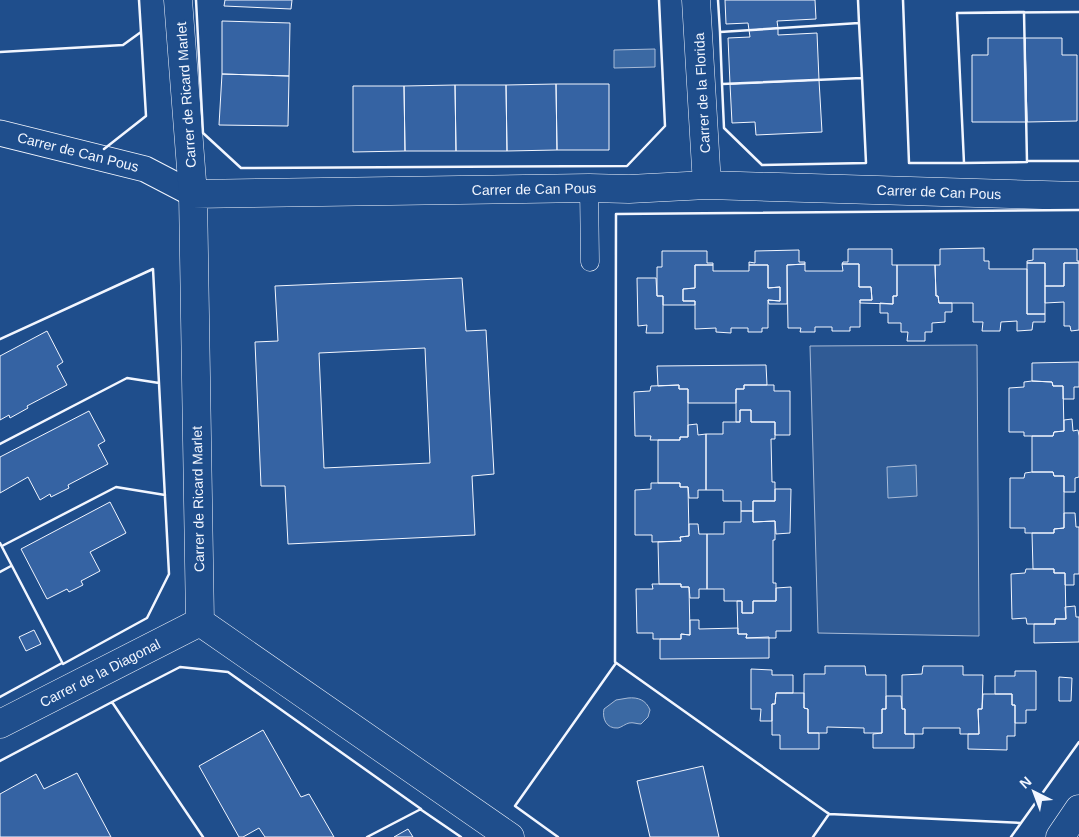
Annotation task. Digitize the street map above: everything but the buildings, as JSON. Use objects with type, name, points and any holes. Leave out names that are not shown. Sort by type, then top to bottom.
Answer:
[{"type":"street","name":"Carrer de Ricard Marlet","points":[[178,0],[193,194],[200,622]]},
{"type":"street","name":"Carrer de la Florida","points":[[696,0],[707,185]]},
{"type":"street","name":"Carrer de Can Pous","points":[[0,133],[145,169],[193,194],[629,189],[707,185],[1079,196]]},
{"type":"street","name":"Carrer de la Diagonal","points":[[0,724],[200,622]]},
{"type":"street","points":[[200,622],[510,837]]},
{"type":"street","points":[[1060,837],[1079,809]]},
{"type":"lane","points":[[589,188],[590,262]]},
{"type":"shaded area","points":[[655,49],[655,67],[614,68],[614,50]]},
{"type":"shaded area","points":[[977,345],[979,636],[818,633],[810,346]]},
{"type":"shaded area","points":[[916,465],[917,496],[888,498],[887,467]]},
{"type":"shaded area","points":[[635,698],[644,702],[650,710],[648,717],[641,724],[628,723],[618,728],[610,727],[604,719],[604,709],[616,700]]},
{"type":"wall","points":[[139,0],[141,32]]},
{"type":"wall","points":[[196,0],[203,133],[241,168],[627,166],[665,126],[659,0]]},
{"type":"wall","points":[[718,0],[720,32]]},
{"type":"wall","points":[[858,0],[858,23]]},
{"type":"wall","points":[[903,0],[909,163],[964,163],[957,13],[1079,12]]},
{"type":"wall","points":[[1024,12],[1027,162],[964,163],[957,13],[1024,12]]},
{"type":"wall","points":[[859,23],[862,78],[722,84],[720,32],[859,23]]},
{"type":"wall","points":[[0,52],[123,45],[141,32],[146,116],[104,149]]},
{"type":"wall","points":[[862,78],[866,163],[762,165],[724,128],[722,84],[862,78]]},
{"type":"wall","points":[[1027,161],[1079,161]]},
{"type":"wall","points":[[1079,210],[616,214],[615,662],[829,814],[1021,823],[1079,742]]},
{"type":"wall","points":[[0,339],[153,269],[169,574],[147,618],[63,664],[12,566]]},
{"type":"wall","points":[[0,444],[127,378],[159,383]]},
{"type":"wall","points":[[2,546],[116,487],[165,495]]},
{"type":"wall","points":[[0,543],[13,568]]},
{"type":"wall","points":[[0,572],[11,566]]},
{"type":"wall","points":[[0,697],[62,663]]},
{"type":"wall","points":[[558,837],[515,806],[616,663]]},
{"type":"wall","points":[[203,837],[112,702],[180,667],[228,672],[421,809],[367,837]]},
{"type":"wall","points":[[0,761],[112,703]]},
{"type":"wall","points":[[420,809],[461,837]]},
{"type":"wall","points":[[813,837],[828,813]]},
{"type":"wall","points":[[1011,837],[1021,823]]}]
